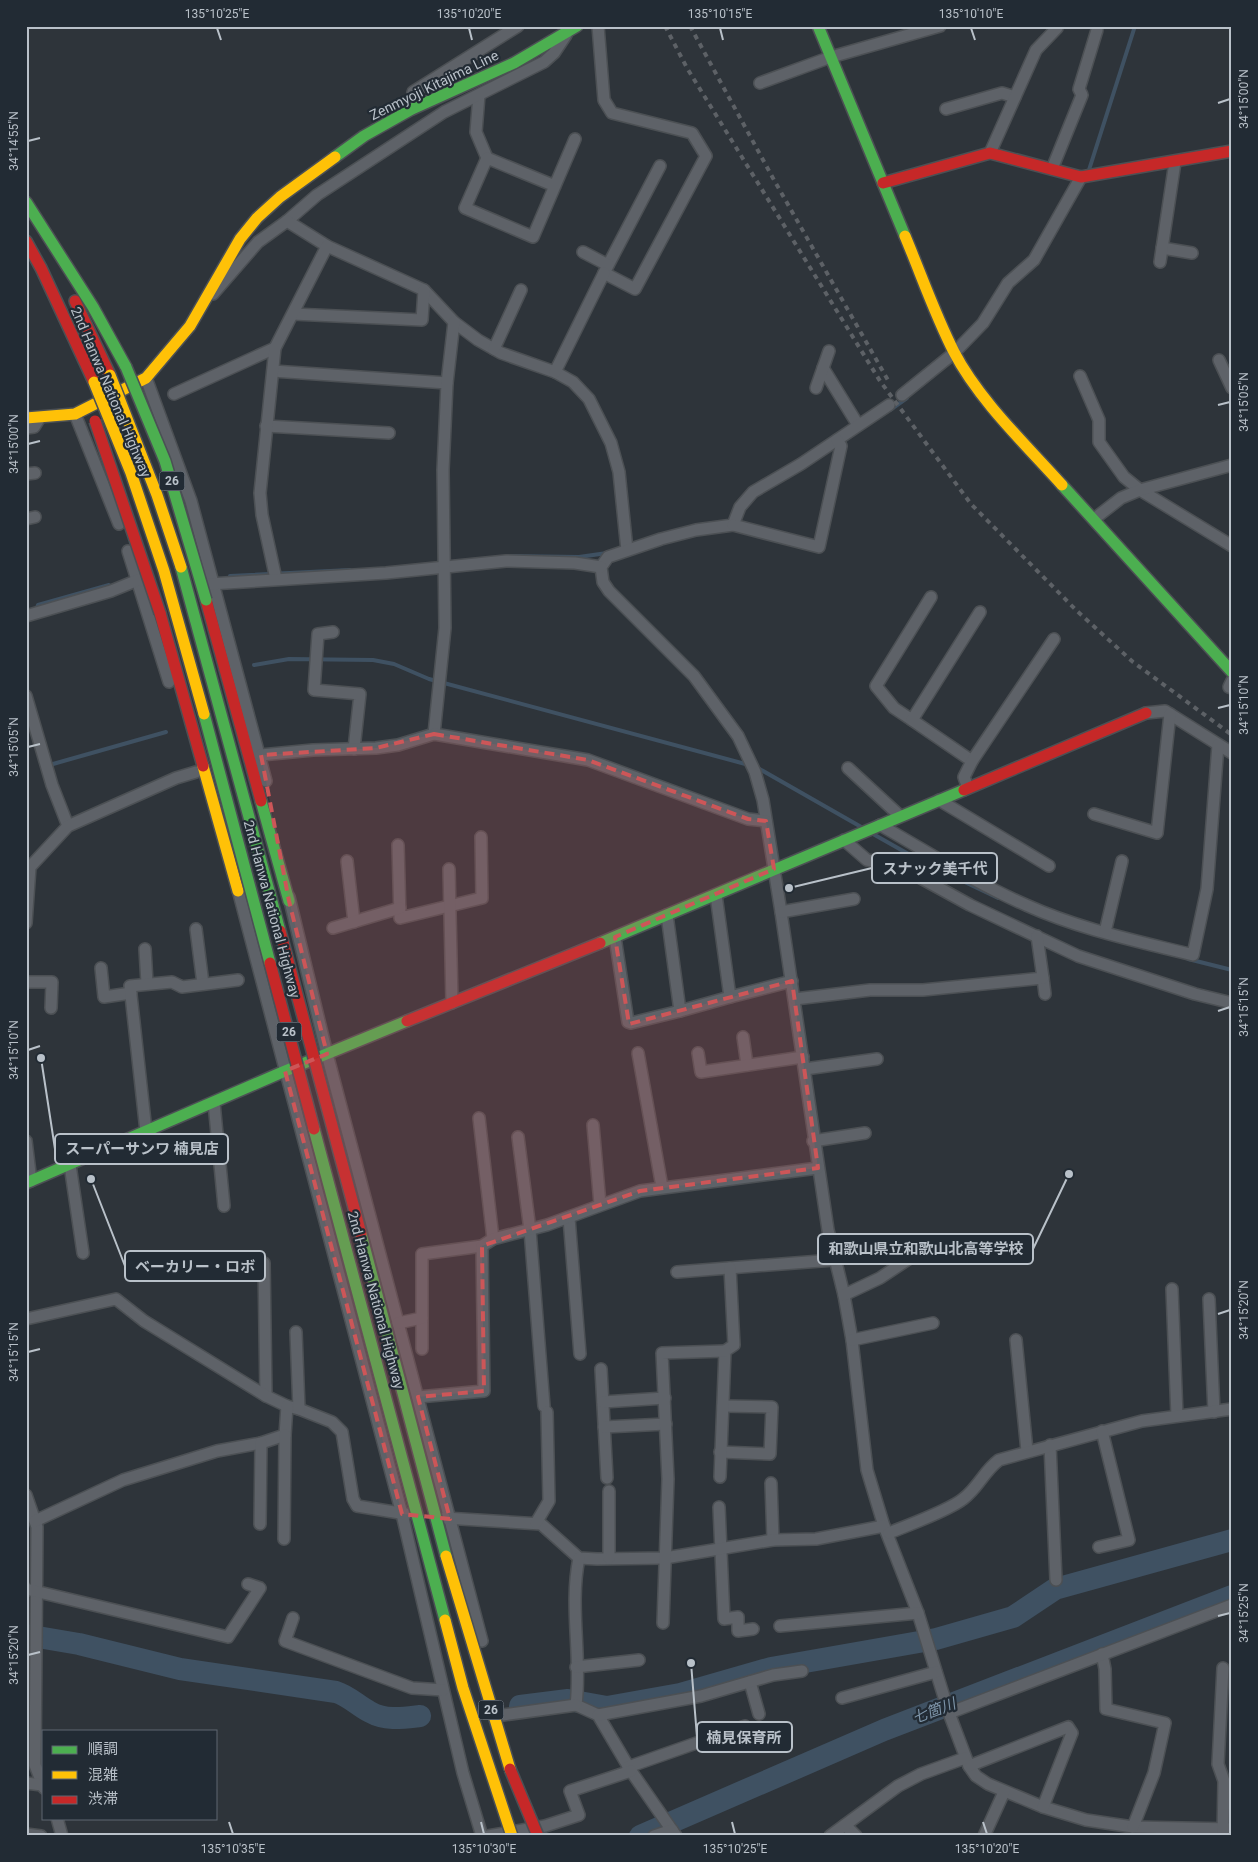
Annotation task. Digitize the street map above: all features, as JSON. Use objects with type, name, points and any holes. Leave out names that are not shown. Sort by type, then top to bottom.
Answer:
[{"type":"main road","points":[[818,26],[956,356],[1011,430],[1094,518],[1232,672]]},
{"type":"main road","name":"Zenmyoji Kitajima Line","points":[[26,418],[39,419],[75,414],[146,378],[173,348],[205,302],[230,254],[263,213],[325,163],[364,136],[412,109],[514,62],[573,29]]},
{"type":"main road","points":[[883,183],[990,153],[1085,176],[1232,151]]},
{"type":"main road","name":"26","points":[[26,204],[93,307],[126,367],[165,461],[290,901]]},
{"type":"main road","name":"2nd Hanwa National Highway","points":[[26,204],[82,313],[110,375],[157,495],[181,566],[213,677],[453,1581]]},
{"type":"main road","name":"2nd Hanwa National Highway","points":[[26,242],[61,323],[94,382],[131,473],[161,562],[198,690],[463,1688]]},
{"type":"main road","name":"26","points":[[43,301],[61,323],[63,343]]},
{"type":"main road","points":[[84,396],[100,435],[160,613],[238,891]]},
{"type":"main road","points":[[29,1182],[285,1071],[615,937],[1146,713]]},
{"type":"main road","name":"26","points":[[453,1581],[508,1764],[544,1833]]},
{"type":"main road","name":"26","points":[[453,1581],[472,1674],[510,1799],[524,1836]]},
{"type":"main road","name":"26","points":[[463,1688],[468,1722],[499,1836]]},
{"type":"main road","name":"26","points":[[463,1688],[512,1836]]},
{"type":"street","points":[[412,109],[413,92],[518,26]]},
{"type":"street","points":[[583,252],[635,289],[706,156],[692,133],[612,113],[607,108],[604,100],[598,26]]},
{"type":"street","points":[[760,84],[831,57],[940,26]]},
{"type":"street","points":[[990,153],[1036,50],[1057,28]]},
{"type":"street","points":[[205,302],[221,288],[258,242],[287,221],[317,195],[444,112],[544,62],[554,53],[573,29]]},
{"type":"street","points":[[1052,169],[1082,95],[1078,89],[1096,30]]},
{"type":"street","points":[[946,109],[1002,93],[1015,97]]},
{"type":"street","points":[[479,95],[476,132],[486,158],[465,208],[533,237],[574,139]]},
{"type":"street","points":[[486,158],[555,186]]},
{"type":"street","points":[[1160,262],[1175,162]]},
{"type":"street","points":[[555,372],[660,166]]},
{"type":"street","points":[[902,395],[956,356],[983,323],[1008,283],[1034,260],[1085,176]]},
{"type":"street","points":[[287,221],[327,246],[424,290],[454,322],[494,349],[555,372],[574,382],[589,399],[611,443],[619,472],[627,547]]},
{"type":"street","points":[[276,575],[262,515],[260,493],[275,348],[327,246]]},
{"type":"street","points":[[1162,248],[1192,253]]},
{"type":"street","points":[[293,314],[422,320],[424,290]]},
{"type":"street","points":[[494,349],[521,290]]},
{"type":"street","points":[[434,734],[445,628],[442,564],[447,383],[454,322]]},
{"type":"street","points":[[174,394],[275,348]]},
{"type":"street","points":[[816,388],[829,351]]},
{"type":"street","points":[[1219,360],[1232,388]]},
{"type":"street","points":[[823,368],[858,426]]},
{"type":"street","points":[[273,371],[447,383]]},
{"type":"street","points":[[1080,376],[1099,420],[1099,442],[1124,477],[1140,490],[1232,546]]},
{"type":"street","points":[[146,378],[191,501],[215,584],[261,755],[290,901],[398,1323],[503,1714],[544,1833]]},
{"type":"street","points":[[733,525],[740,507],[753,492],[839,443],[858,426],[889,405]]},
{"type":"street","points":[[75,414],[118,521],[218,840],[238,891],[402,1514],[463,1773],[482,1836]]},
{"type":"street","points":[[26,428],[34,427],[39,419]]},
{"type":"street","points":[[266,426],[390,433]]},
{"type":"street","points":[[839,443],[819,547],[733,525],[696,530],[627,547],[608,557],[602,567],[603,582],[609,591],[694,676],[738,736],[753,767],[766,821],[781,912],[818,1168],[834,1260],[844,1295],[852,1340],[867,1470],[918,1613],[967,1762],[976,1776],[1004,1792],[1043,1807],[1112,1825],[1133,1828],[1226,1831],[1224,1781],[1218,1764],[1223,1668]]},
{"type":"street","points":[[1094,518],[1122,498],[1140,490],[1232,465]]},
{"type":"street","points":[[26,616],[111,592],[138,580],[215,584],[276,575],[506,561],[575,563],[602,567]]},
{"type":"street","points":[[931,597],[876,686],[894,708],[972,761]]},
{"type":"street","points":[[912,720],[980,612]]},
{"type":"street","points":[[333,632],[318,634],[314,690],[360,694],[354,749]]},
{"type":"street","points":[[968,788],[964,778],[972,761],[1054,639]]},
{"type":"street","points":[[1232,681],[1229,687],[1232,688]]},
{"type":"street","points":[[26,696],[52,785],[68,826]]},
{"type":"street","points":[[1146,713],[1155,711],[1170,714],[1232,754]]},
{"type":"street","points":[[1094,814],[1157,832],[1170,714]]},
{"type":"street","points":[[261,755],[398,745],[434,734],[588,760],[748,819],[766,821]]},
{"type":"street","points":[[877,826],[986,886],[1026,905],[1105,932],[1193,955],[1207,890],[1218,745]]},
{"type":"street","points":[[848,768],[900,816]]},
{"type":"street","points":[[26,923],[30,867],[68,826],[176,778],[196,772]]},
{"type":"street","points":[[939,800],[1049,866]]},
{"type":"street","points":[[398,845],[400,918],[482,898],[482,837]]},
{"type":"street","points":[[844,840],[867,860],[899,866],[970,905],[1078,956],[1194,994],[1232,1003]]},
{"type":"street","points":[[346,861],[354,922]]},
{"type":"street","points":[[1105,932],[1122,861]]},
{"type":"street","points":[[450,869],[452,1003]]},
{"type":"street","points":[[716,894],[730,997]]},
{"type":"street","points":[[781,912],[854,900]]},
{"type":"street","points":[[333,928],[400,908]]},
{"type":"street","points":[[667,915],[680,1011]]},
{"type":"street","points":[[196,929],[203,984]]},
{"type":"street","points":[[1037,936],[1045,994]]},
{"type":"street","points":[[615,937],[628,1022],[631,1023],[792,980]]},
{"type":"street","points":[[145,949],[147,983]]},
{"type":"street","points":[[101,968],[104,996],[131,993]]},
{"type":"street","points":[[795,999],[870,990],[923,990],[1043,978]]},
{"type":"street","points":[[146,1131],[130,986],[172,982],[182,987],[238,980]]},
{"type":"street","points":[[26,982],[52,982],[50,1008]]},
{"type":"street","points":[[743,1037],[747,1065]]},
{"type":"street","points":[[638,1053],[662,1187]]},
{"type":"street","points":[[698,1053],[701,1072],[803,1056]]},
{"type":"street","points":[[804,1069],[877,1060]]},
{"type":"street","points":[[214,1103],[224,1206]]},
{"type":"street","points":[[479,1118],[492,1239]]},
{"type":"street","points":[[593,1125],[600,1204]]},
{"type":"street","points":[[814,1141],[865,1133]]},
{"type":"street","points":[[518,1137],[530,1230],[545,1409],[549,1500],[536,1523]]},
{"type":"street","points":[[26,1141],[29,1182]]},
{"type":"street","points":[[70,1164],[83,1253]]},
{"type":"street","points":[[422,1349],[422,1254],[482,1246],[492,1239],[569,1218],[600,1204],[640,1191],[818,1168]]},
{"type":"street","points":[[569,1218],[580,1354]]},
{"type":"street","points":[[418,1397],[484,1391],[482,1246]]},
{"type":"street","points":[[844,1295],[880,1278],[916,1254]]},
{"type":"street","points":[[677,1272],[834,1260]]},
{"type":"street","points":[[211,1265],[264,1263],[266,1396]]},
{"type":"street","points":[[663,1623],[668,1480],[662,1354],[725,1351],[734,1345],[730,1268]]},
{"type":"street","points":[[1172,1289],[1177,1416]]},
{"type":"street","points":[[26,1319],[116,1299],[144,1321],[266,1396],[287,1406],[332,1422],[342,1432],[353,1499],[357,1506],[402,1514],[450,1519],[541,1524],[579,1558],[666,1558],[773,1540],[816,1538],[887,1530],[962,1500],[972,1490],[986,1470],[999,1460],[1142,1421],[1232,1409]]},
{"type":"street","points":[[1209,1299],[1214,1412]]},
{"type":"street","points":[[398,1323],[422,1318]]},
{"type":"street","points":[[852,1340],[933,1324]]},
{"type":"street","points":[[296,1332],[299,1409]]},
{"type":"street","points":[[1016,1340],[1027,1451]]},
{"type":"street","points":[[720,1477],[725,1351]]},
{"type":"street","points":[[601,1368],[607,1478]]},
{"type":"street","points":[[603,1402],[665,1398]]},
{"type":"street","points":[[284,1539],[287,1406]]},
{"type":"street","points":[[720,1452],[770,1454],[772,1407],[723,1406]]},
{"type":"street","points":[[604,1427],[666,1424]]},
{"type":"street","points":[[1100,1547],[1129,1540],[1102,1431]]},
{"type":"street","points":[[35,1521],[123,1480],[217,1451],[261,1443],[285,1435]]},
{"type":"street","points":[[260,1524],[261,1443]]},
{"type":"street","points":[[1050,1445],[1056,1580]]},
{"type":"street","points":[[771,1483],[773,1540]]},
{"type":"street","points":[[609,1491],[609,1558]]},
{"type":"street","points":[[26,1495],[35,1521],[32,1538],[32,1590],[38,1632],[32,1681],[31,1731],[36,1765],[42,1784]]},
{"type":"street","points":[[719,1507],[724,1619],[738,1617],[738,1631],[753,1629]]},
{"type":"street","points":[[576,1701],[574,1581],[579,1558]]},
{"type":"street","points":[[32,1590],[228,1637],[260,1588],[248,1584]]},
{"type":"street","points":[[948,1708],[1102,1654],[1232,1605]]},
{"type":"street","points":[[780,1626],[918,1613]]},
{"type":"street","points":[[293,1618],[285,1641],[412,1688],[443,1690]]},
{"type":"street","points":[[1102,1654],[1105,1669],[1106,1709],[1165,1723],[1154,1773],[1133,1828]]},
{"type":"street","points":[[576,1667],[639,1660]]},
{"type":"street","points":[[598,1715],[701,1696],[750,1682],[802,1671]]},
{"type":"street","points":[[842,1698],[936,1672]]},
{"type":"street","points":[[750,1682],[760,1714]]},
{"type":"street","points":[[503,1714],[576,1701],[598,1715],[630,1769],[671,1828],[654,1836]]},
{"type":"street","points":[[488,1836],[544,1833],[578,1815],[570,1792],[745,1726]]},
{"type":"street","points":[[830,1836],[898,1786],[921,1774],[967,1762],[1068,1727],[1072,1733],[1043,1807]]},
{"type":"street","points":[[1220,1729],[1232,1729]]},
{"type":"street","points":[[26,1783],[42,1787]]},
{"type":"street","points":[[984,1836],[1004,1792]]},
{"type":"street","points":[[58,1820],[62,1836]]},
{"type":"street","points":[[845,1825],[856,1836]]},
{"type":"street","points":[[1106,1836],[1112,1825]]},
{"type":"street","points":[[26,1834],[41,1836]]},
{"type":"highlighted area","points":[[434,734],[588,760],[748,819],[766,821],[774,869],[615,937],[629,1024],[792,981],[818,1168],[640,1191],[482,1246],[484,1391],[418,1397],[450,1519],[402,1514],[285,1071],[327,1054],[289,901],[261,755],[376,748]]},
{"type":"waterway","points":[[1088,173],[1135,26]]},
{"type":"waterway","points":[[890,410],[907,398]]},
{"type":"waterway","points":[[507,556],[579,557],[607,553]]},
{"type":"waterway","points":[[230,576],[350,570]]},
{"type":"waterway","points":[[37,608],[38,605],[109,585]]},
{"type":"waterway","points":[[254,665],[289,659],[373,660],[394,664],[429,679],[749,765]]},
{"type":"waterway","points":[[53,764],[166,732]]},
{"type":"waterway","points":[[756,767],[863,828]]},
{"type":"waterway","points":[[873,834],[919,860],[998,898]]},
{"type":"waterway","points":[[1188,959],[1232,970]]},
{"type":"waterway","points":[[520,1706],[568,1700],[607,1707],[680,1694],[771,1668],[936,1639],[1013,1617],[1055,1589],[1232,1540]]},
{"type":"waterway","name":"七箇川","points":[[640,1836],[884,1730],[1232,1596]]},
{"type":"waterway","points":[[26,1635],[79,1644],[180,1669],[336,1692],[382,1717],[420,1716]]},
{"type":"railway","points":[[665,26],[687,68],[880,381],[971,504],[1077,611],[1133,662],[1232,735]]},
{"type":"railway","points":[[690,26],[774,180],[889,382]]},
{"type":"traffic: fast","points":[[335,157],[364,136],[412,109],[514,63],[577,26]]},
{"type":"traffic: fast","points":[[818,26],[905,236]]},
{"type":"traffic: fast","points":[[26,202],[93,307],[126,367]]},
{"type":"traffic: fast","points":[[126,367],[165,461],[206,600]]},
{"type":"traffic: fast","points":[[1062,485],[1232,672]]},
{"type":"traffic: fast","points":[[181,567],[280,931]]},
{"type":"traffic: fast","points":[[204,714],[270,963]]},
{"type":"traffic: fast","points":[[600,943],[964,790]]},
{"type":"traffic: fast","points":[[261,801],[289,901]]},
{"type":"traffic: fast","points":[[26,1183],[285,1071],[407,1021]]},
{"type":"traffic: fast","points":[[314,1129],[445,1620]]},
{"type":"traffic: fast","points":[[361,1234],[446,1556]]},
{"type":"traffic: slow","points":[[26,418],[75,414],[146,378],[190,326],[240,239],[257,218],[280,197],[335,157]]},
{"type":"traffic: slow","points":[[905,236],[941,324],[964,370],[1004,422],[1062,485]]},
{"type":"traffic: slow","points":[[110,375],[157,495],[181,567]]},
{"type":"traffic: slow","points":[[94,382],[131,473],[164,571],[204,714]]},
{"type":"traffic: slow","points":[[203,766],[238,891]]},
{"type":"traffic: slow","points":[[446,1556],[510,1769]]},
{"type":"traffic: slow","points":[[445,1620],[463,1688],[512,1836]]},
{"type":"traffic: jam","points":[[883,183],[990,153],[1081,177],[1232,151]]},
{"type":"traffic: jam","points":[[26,241],[41,268],[94,382]]},
{"type":"traffic: jam","points":[[75,301],[110,375]]},
{"type":"traffic: jam","points":[[95,421],[160,613]]},
{"type":"traffic: jam","points":[[206,600],[261,801]]},
{"type":"traffic: jam","points":[[160,613],[203,766]]},
{"type":"traffic: jam","points":[[964,790],[1146,713]]},
{"type":"traffic: jam","points":[[280,931],[361,1234]]},
{"type":"traffic: jam","points":[[407,1021],[600,943]]},
{"type":"traffic: jam","points":[[270,963],[314,1129]]},
{"type":"traffic: jam","points":[[510,1769],[538,1836]]},
{"type":"place","name":"スナック美千代","points":[[789,888]]},
{"type":"place","name":"スーパーサンワ 楠見店","points":[[41,1058]]},
{"type":"place","name":"和歌山県立和歌山北高等学校","points":[[1069,1174]]},
{"type":"place","name":"ベーカリー・ロボ","points":[[91,1179]]},
{"type":"place","name":"楠見保育所","points":[[691,1663]]}]
